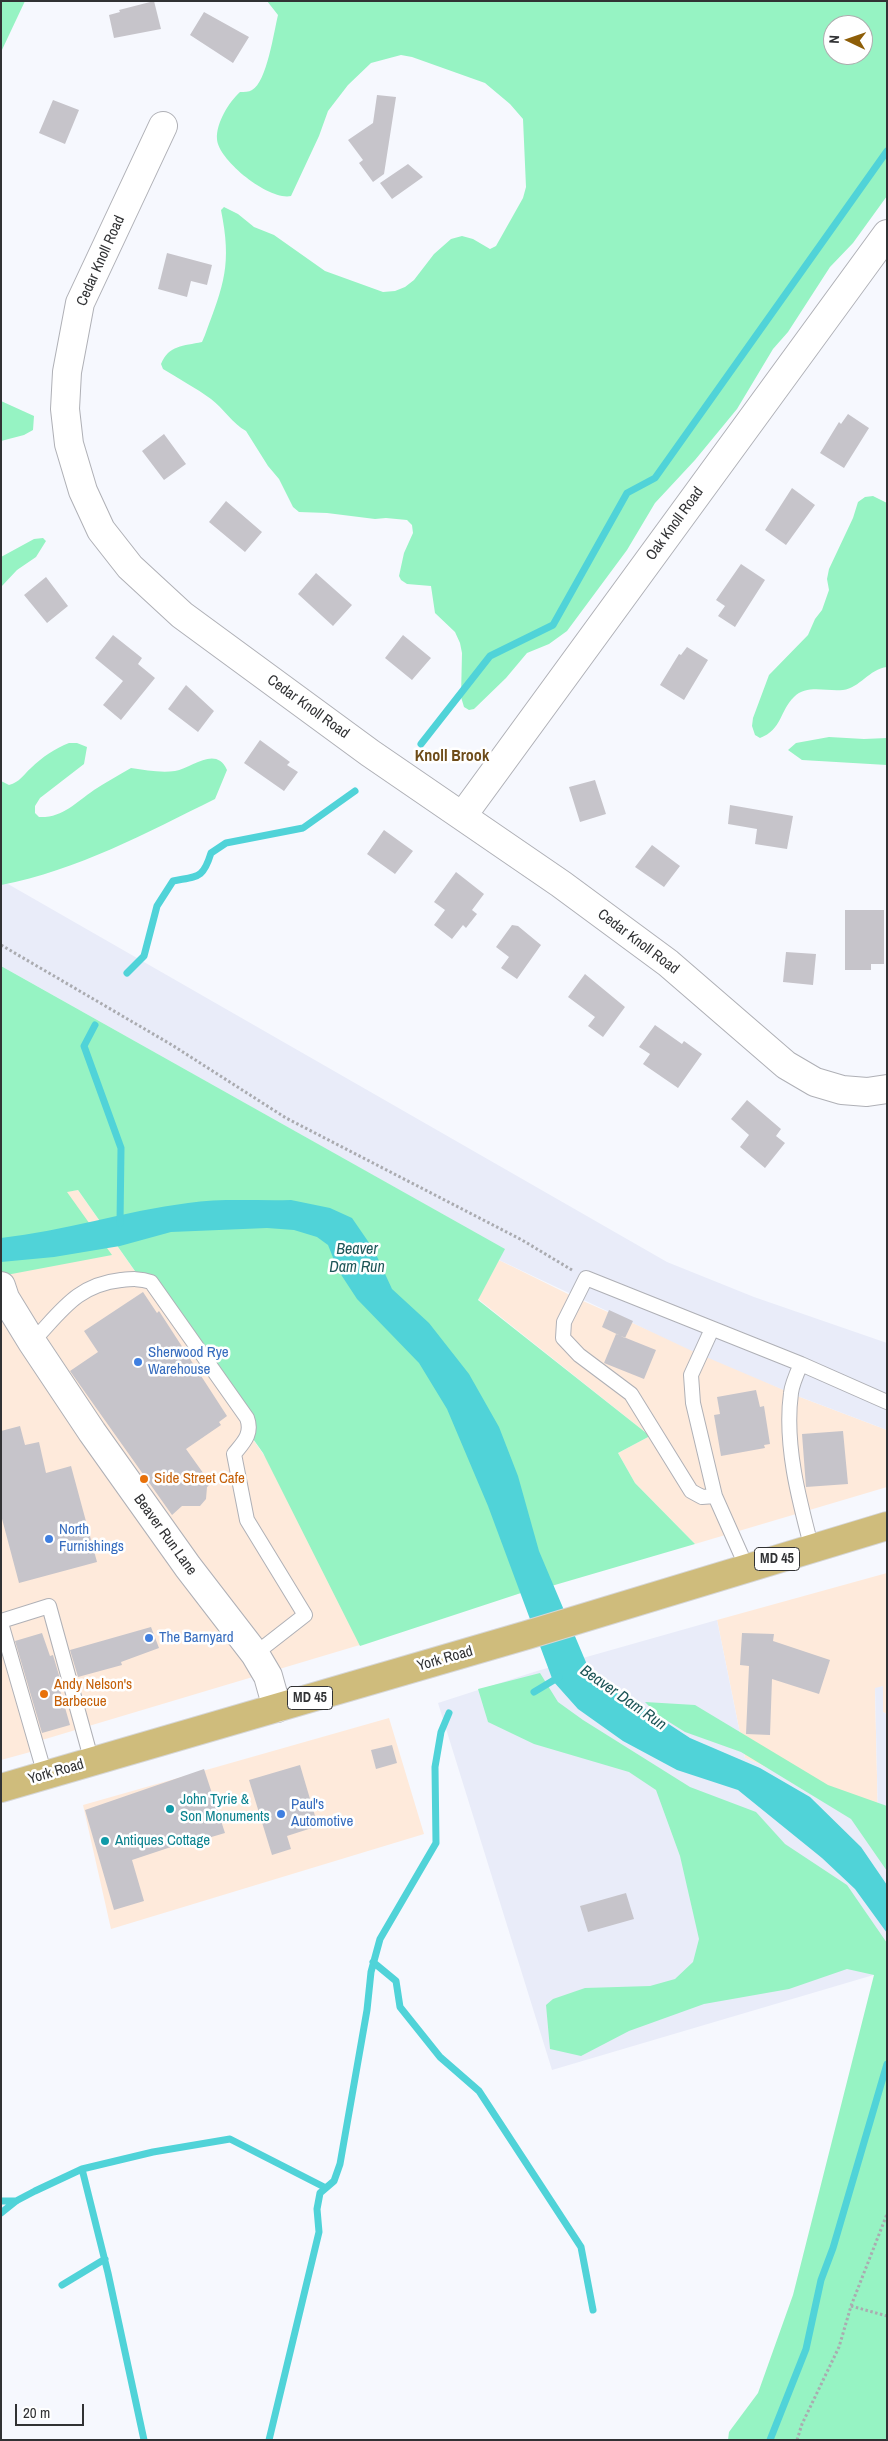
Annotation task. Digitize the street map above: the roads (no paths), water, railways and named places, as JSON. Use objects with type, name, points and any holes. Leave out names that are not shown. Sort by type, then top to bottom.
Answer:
[{"type":"main road","name":"York Road","points":[[1,1788],[527,1635],[887,1526]]},
{"type":"street","name":"Cedar Knoll Road","points":[[164,126],[80,303],[66,372],[65,409],[69,444],[84,491],[101,530],[124,560],[182,616],[370,753],[463,815],[668,963],[786,1065],[815,1082],[842,1090],[867,1092],[887,1089]]},
{"type":"street","name":"Oak Knoll Road","points":[[463,815],[887,234]]},
{"type":"street","name":"Beaver Run Lane","points":[[1,1286],[32,1342],[92,1432],[188,1567],[255,1654],[268,1676],[277,1708]]},
{"type":"lane","points":[[715,1496],[702,1497],[691,1491],[632,1394],[579,1355],[563,1338],[564,1322],[586,1278],[801,1364],[887,1402]]},
{"type":"lane","points":[[32,1342],[79,1293],[91,1286],[103,1282],[128,1279],[142,1279],[151,1282],[250,1424],[248,1437],[234,1454],[247,1520],[305,1615],[255,1654]]},
{"type":"lane","points":[[712,1328],[693,1369],[691,1382],[693,1403],[715,1496],[748,1568]]},
{"type":"lane","points":[[801,1364],[791,1392],[790,1425],[796,1486],[812,1549]]},
{"type":"lane","points":[[45,1776],[1,1622],[49,1606],[92,1762]]},
{"type":"water","name":"Beaver Dam Run","points":[[291,1200],[330,1208],[352,1218],[374,1250],[392,1289],[429,1323],[469,1374],[499,1427],[518,1476],[539,1551],[588,1667],[632,1700],[690,1738],[760,1768],[810,1797],[861,1847],[887,1885],[887,1933],[855,1889],[822,1858],[738,1790],[677,1770],[623,1741],[578,1709],[553,1681],[488,1506],[447,1409],[419,1363],[357,1299],[338,1270],[328,1245],[317,1237],[294,1230],[267,1228],[171,1232],[120,1246],[54,1257],[1,1262],[1,1238],[48,1231],[141,1211],[200,1201]]},
{"type":"waterway","points":[[421,744],[490,656],[553,625],[627,493],[655,478],[887,151]]},
{"type":"waterway","points":[[127,973],[144,956],[157,906],[173,881],[198,875],[205,868],[211,853],[226,843],[303,828],[355,791]]},
{"type":"waterway","points":[[95,1025],[84,1046],[121,1148],[120,1223]]},
{"type":"waterway","points":[[534,1692],[559,1677]]},
{"type":"waterway","points":[[269,2440],[319,2232],[317,2209],[320,2193],[334,2181],[340,2164],[367,2010],[371,1972],[380,1939],[436,1843],[435,1767],[441,1732],[449,1713]]},
{"type":"waterway","points":[[373,1962],[396,1981],[400,2007],[440,2057],[479,2091],[581,2247],[593,2310]]},
{"type":"waterway","points":[[770,2440],[806,2349],[821,2280],[833,2248],[887,2064]]},
{"type":"waterway","points":[[1,2213],[16,2201],[82,2169],[153,2152],[230,2139],[326,2188]]},
{"type":"waterway","points":[[82,2169],[108,2273],[144,2440]]},
{"type":"waterway","points":[[1,2201],[16,2201]]},
{"type":"waterway","points":[[62,2285],[105,2259]]},
{"type":"place","name":"Sherwood Rye Warehouse","points":[[138,1362]]},
{"type":"place","name":"Side Street Cafe","points":[[144,1479]]},
{"type":"place","name":"North Furnishings","points":[[49,1539]]},
{"type":"place","name":"The Barnyard","points":[[149,1638]]},
{"type":"place","name":"Andy Nelson's Barbecue","points":[[44,1694]]},
{"type":"place","name":"John Tyrie & Son Monuments","points":[[170,1809]]},
{"type":"place","name":"Paul's Automotive","points":[[281,1814]]},
{"type":"place","name":"Antiques Cottage","points":[[105,1841]]},
{"type":"district","name":"Knoll Brook","points":[[452,757]]}]
